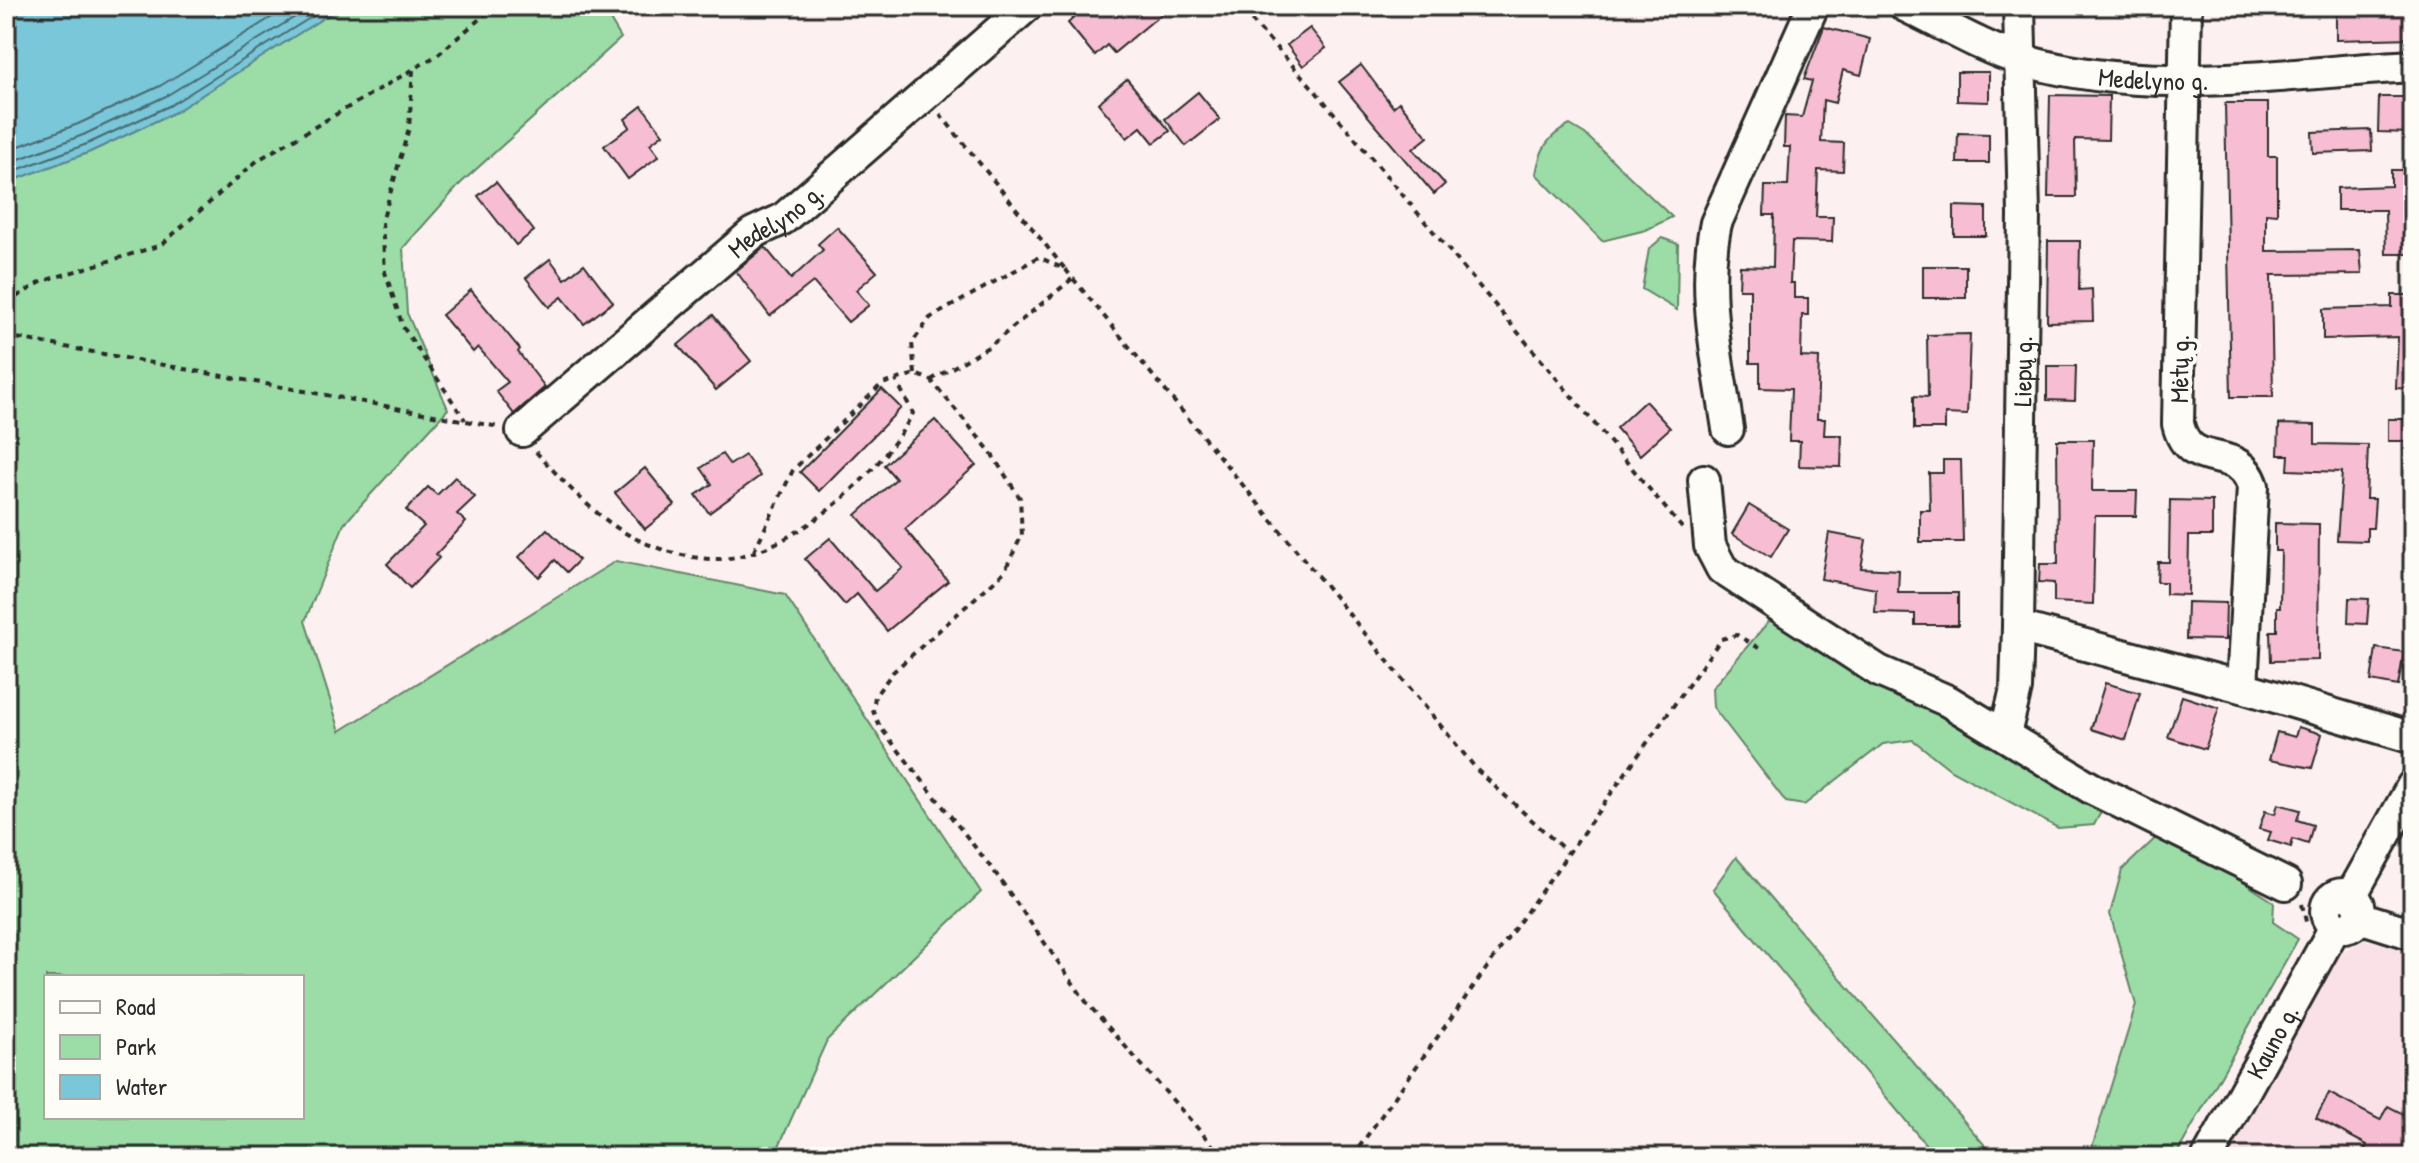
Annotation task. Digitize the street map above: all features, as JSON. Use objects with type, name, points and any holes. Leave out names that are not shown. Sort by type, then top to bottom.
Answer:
[{"type":"street","name":"Medelyno g.","points":[[522,431],[753,233],[783,219],[1027,6]]},
{"type":"street","points":[[1728,429],[1710,300],[1709,255],[1716,223],[1813,6]]},
{"type":"street","name":"Medelyno g.","points":[[1905,6],[2019,59],[2113,77],[2182,81],[2413,66]]},
{"type":"street","name":"Liepų g.","points":[[2005,734],[2016,689],[2018,627],[2024,215],[2019,6]]},
{"type":"street","name":"Mėtų g.","points":[[2186,6],[2182,81],[2178,424],[2187,447],[2197,454],[2236,462],[2246,468],[2253,486],[2242,687]]},
{"type":"street","points":[[1704,480],[1710,546],[1722,569],[1879,671],[1948,701],[2091,788],[2286,884]]},
{"type":"street","points":[[2018,627],[2242,687],[2413,738]]},
{"type":"street","name":"Kauno g.","points":[[2208,1157],[2348,913],[2413,785]]},
{"type":"street","points":[[2348,913],[2413,934]]},
{"type":"path","points":[[6,303],[43,281],[161,245],[258,160],[436,56],[495,6]]},
{"type":"path","points":[[1232,6],[1253,22],[1312,87],[1685,531]]},
{"type":"path","points":[[413,70],[409,128],[382,222],[385,272],[403,327],[465,420]]},
{"type":"path","points":[[925,94],[1073,279],[1478,771],[1568,853]]},
{"type":"path","points":[[915,374],[912,343],[930,318],[1039,257],[1066,270],[1073,279]]},
{"type":"path","points":[[931,380],[990,346],[1073,279]]},
{"type":"path","points":[[6,336],[522,431],[537,453],[610,522],[643,542],[683,555],[720,559],[754,551],[823,517],[898,442],[913,413],[896,379]]},
{"type":"path","points":[[754,551],[793,470],[882,384],[915,374],[931,380],[989,450],[1020,498],[1022,535],[1004,572],[893,672],[875,696],[873,711],[880,727],[994,871],[1087,1003],[1223,1157]]},
{"type":"path","points":[[1352,1157],[1721,639],[1737,635],[1762,650]]},
{"type":"path","points":[[2286,884],[2302,903],[2306,939]]},
{"type":"shaded area","points":[[2365,940],[2413,952],[2413,1157],[2225,1157],[2337,955]]},
{"type":"green space","points":[[342,6],[602,6],[621,38],[461,183],[403,248],[407,313],[448,409],[344,524],[305,621],[340,731],[616,561],[785,595],[981,892],[827,1040],[774,1157],[6,1157],[6,183],[90,152],[175,112]]},
{"type":"green space","points":[[1570,125],[1585,134],[1672,217],[1646,230],[1602,241],[1536,174],[1546,145]]},
{"type":"green space","points":[[1662,238],[1678,244],[1677,310],[1642,289],[1649,249]]},
{"type":"green space","points":[[1774,615],[2107,801],[2094,825],[2058,828],[1951,770],[1913,740],[1883,744],[1804,805],[1786,802],[1713,707],[1712,688]]},
{"type":"green space","points":[[2163,831],[2274,902],[2273,922],[2298,939],[2175,1157],[2089,1157],[2136,1005],[2110,914],[2122,870]]},
{"type":"green space","points":[[1736,857],[1995,1157],[1936,1157],[1713,889]]},
{"type":"water","points":[[6,6],[342,6],[175,112],[90,152],[6,183]]},
{"type":"building","points":[[1087,6],[1171,6],[1114,53],[1107,45],[1095,56],[1068,23]]},
{"type":"building","points":[[2336,6],[2413,6],[2413,38],[2336,40]]},
{"type":"building","points":[[1824,27],[1870,39],[1861,75],[1843,70],[1835,103],[1823,100],[1821,142],[1844,143],[1843,171],[1818,170],[1816,217],[1833,217],[1832,242],[1792,241],[1790,283],[1794,283],[1794,298],[1808,298],[1808,315],[1802,315],[1801,357],[1819,358],[1817,419],[1825,419],[1824,435],[1842,435],[1841,467],[1799,466],[1800,441],[1789,441],[1791,389],[1760,388],[1760,363],[1750,363],[1750,289],[1739,289],[1740,266],[1773,267],[1774,215],[1764,215],[1765,186],[1788,186],[1790,147],[1784,147],[1785,116],[1802,117],[1812,81],[1804,79]]},
{"type":"building","points":[[1310,28],[1326,48],[1303,66],[1287,45]]},
{"type":"building","points":[[1361,65],[1393,107],[1399,102],[1428,137],[1413,149],[1445,184],[1434,194],[1339,82]]},
{"type":"building","points":[[1957,72],[1989,72],[1989,102],[1957,101]]},
{"type":"building","points":[[1127,79],[1170,131],[1154,143],[1141,127],[1127,138],[1098,103]]},
{"type":"building","points":[[1198,92],[1220,119],[1186,146],[1165,119]]},
{"type":"building","points":[[2050,95],[2109,96],[2108,140],[2075,139],[2076,197],[2048,197]]},
{"type":"building","points":[[2379,97],[2413,97],[2413,133],[2378,132]]},
{"type":"building","points":[[2225,103],[2268,103],[2268,156],[2277,156],[2277,214],[2266,213],[2266,251],[2360,250],[2362,274],[2271,275],[2273,397],[2231,397]]},
{"type":"building","points":[[642,106],[663,134],[650,144],[659,156],[628,179],[604,146],[630,127],[625,119]]},
{"type":"building","points":[[2371,130],[2372,151],[2313,153],[2312,132]]},
{"type":"building","points":[[1958,133],[1989,134],[1989,163],[1957,163]]},
{"type":"building","points":[[2391,170],[2413,170],[2413,254],[2386,254],[2385,210],[2337,210],[2337,188],[2391,186]]},
{"type":"building","points":[[496,182],[534,231],[516,245],[478,196]]},
{"type":"building","points":[[1954,206],[1986,207],[1986,236],[1954,236]]},
{"type":"building","points":[[837,227],[877,272],[856,290],[869,305],[848,322],[813,282],[770,316],[736,271],[765,247],[791,279],[823,250],[818,244]]},
{"type":"building","points":[[2048,241],[2080,241],[2079,290],[2092,289],[2093,321],[2047,322]]},
{"type":"building","points":[[550,259],[565,279],[584,264],[613,302],[584,324],[562,297],[549,307],[526,278]]},
{"type":"building","points":[[1923,266],[1966,266],[1966,298],[1923,298]]},
{"type":"building","points":[[471,290],[520,349],[518,352],[545,387],[514,414],[496,391],[508,382],[478,347],[473,352],[442,315]]},
{"type":"building","points":[[2392,295],[2413,295],[2413,389],[2396,388],[2398,337],[2323,339],[2323,309],[2392,307]]},
{"type":"building","points":[[713,315],[751,361],[716,390],[678,345]]},
{"type":"building","points":[[1970,334],[1967,415],[1945,414],[1945,429],[1914,429],[1914,396],[1928,397],[1927,335]]},
{"type":"building","points":[[2047,366],[2076,366],[2075,401],[2047,400]]},
{"type":"building","points":[[882,389],[901,408],[819,491],[800,472]]},
{"type":"building","points":[[1645,401],[1670,428],[1640,455],[1616,428]]},
{"type":"building","points":[[2388,419],[2413,419],[2413,441],[2388,441]]},
{"type":"building","points":[[935,420],[976,465],[905,529],[948,581],[887,631],[857,594],[845,605],[805,559],[830,538],[875,591],[903,568],[856,515],[896,479],[884,465]]},
{"type":"building","points":[[2279,424],[2315,425],[2315,444],[2368,445],[2366,499],[2375,499],[2373,528],[2367,528],[2367,541],[2337,540],[2342,472],[2288,470],[2289,455],[2278,455]]},
{"type":"building","points":[[2057,440],[2093,440],[2092,491],[2137,491],[2136,516],[2095,516],[2093,604],[2054,602],[2054,583],[2039,582],[2040,564],[2058,564]]},
{"type":"building","points":[[722,454],[730,465],[745,455],[760,476],[709,513],[696,495],[712,484],[701,468]]},
{"type":"building","points":[[1943,460],[1961,460],[1963,542],[1920,542],[1920,510],[1930,510],[1929,473],[1943,473]]},
{"type":"building","points":[[645,468],[675,505],[645,529],[615,493]]},
{"type":"building","points":[[455,477],[475,497],[457,514],[466,522],[436,554],[439,558],[410,588],[387,564],[424,526],[406,510],[428,487],[437,495]]},
{"type":"building","points":[[2170,500],[2212,501],[2212,536],[2189,536],[2188,595],[2166,594],[2166,582],[2157,582],[2158,562],[2169,562]]},
{"type":"building","points":[[1749,505],[1788,529],[1771,557],[1732,534]]},
{"type":"building","points":[[2275,523],[2319,524],[2318,660],[2271,661],[2270,631],[2277,631],[2277,607],[2280,607],[2281,551],[2275,551]]},
{"type":"building","points":[[547,529],[579,560],[567,572],[555,560],[539,577],[519,557]]},
{"type":"building","points":[[1829,533],[1866,540],[1861,568],[1899,570],[1898,593],[1958,593],[1958,625],[1915,625],[1915,614],[1875,613],[1876,589],[1821,579]]},
{"type":"building","points":[[2349,598],[2369,599],[2367,624],[2348,623]]},
{"type":"building","points":[[2187,602],[2226,603],[2225,640],[2186,639]]},
{"type":"building","points":[[2376,648],[2404,652],[2398,686],[2371,681]]},
{"type":"building","points":[[2105,683],[2140,693],[2126,740],[2091,729]]},
{"type":"building","points":[[2182,696],[2219,708],[2205,749],[2168,737]]},
{"type":"building","points":[[2298,727],[2322,734],[2312,768],[2269,760],[2277,732],[2295,737]]},
{"type":"building","points":[[2278,804],[2300,810],[2297,820],[2313,825],[2308,844],[2293,839],[2291,847],[2268,840],[2271,832],[2259,829],[2265,811],[2275,814]]},
{"type":"building","points":[[2329,1093],[2380,1120],[2388,1106],[2413,1119],[2413,1157],[2361,1157],[2367,1145],[2316,1118]]}]
